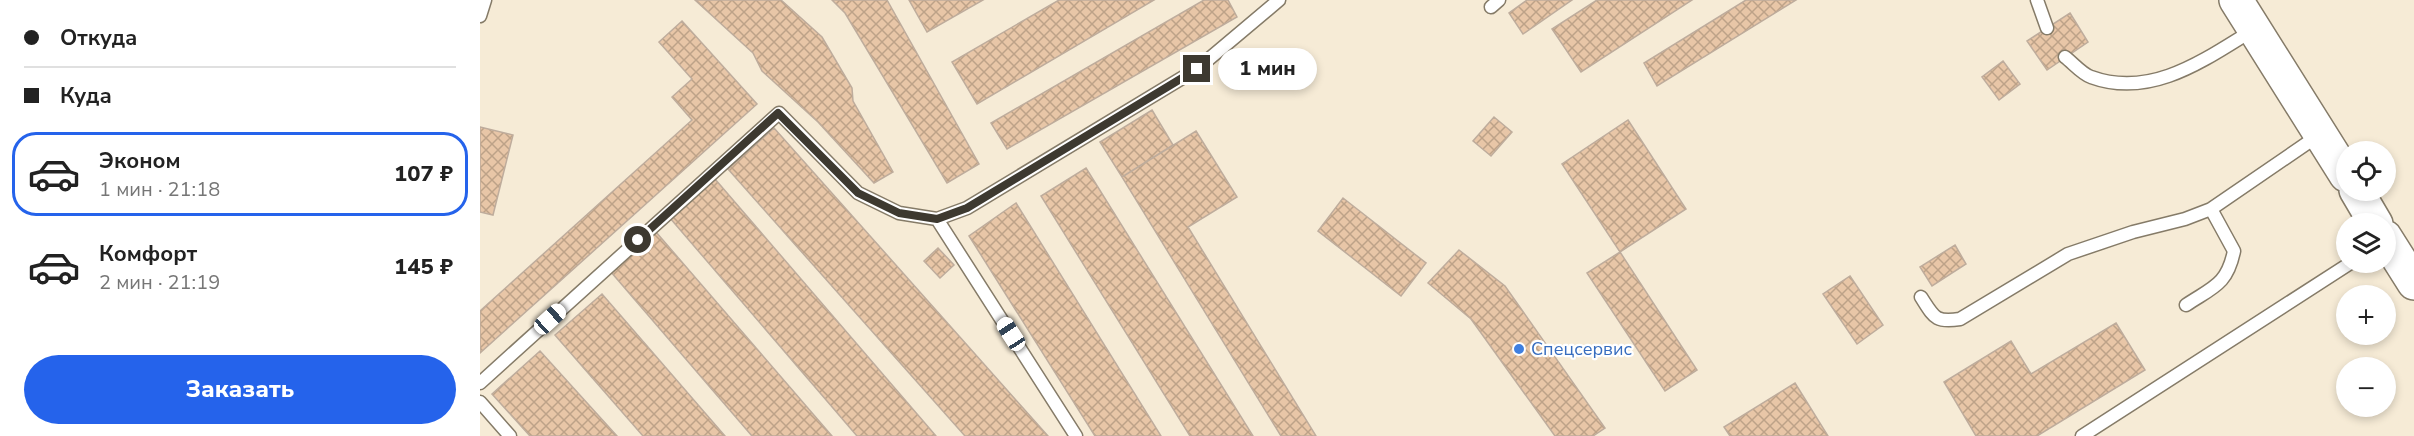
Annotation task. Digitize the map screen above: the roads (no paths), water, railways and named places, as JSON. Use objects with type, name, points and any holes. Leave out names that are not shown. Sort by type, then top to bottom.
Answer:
[{"type":"main road","points":[[2236,0],[2336,160]]},
{"type":"lane","points":[[480,16],[484,0]]},
{"type":"lane","points":[[480,383],[778,113],[858,193],[899,213],[937,219],[967,208],[1197,69],[1279,0]]},
{"type":"lane","points":[[2037,0],[2047,28]]},
{"type":"lane","points":[[2065,57],[2088,76],[2118,84],[2162,80],[2196,66],[2254,29]]},
{"type":"lane","points":[[1921,297],[1935,318],[1944,321],[1960,319],[2068,254],[2211,209],[2320,134]]},
{"type":"lane","points":[[2186,305],[2224,280],[2231,266],[2234,251],[2211,209]]},
{"type":"lane","points":[[937,219],[1076,436]]},
{"type":"lane","points":[[2082,436],[2336,272]]},
{"type":"lane","points":[[480,402],[510,436]]},
{"type":"place","name":"Спецсервис","points":[[1519,349]]}]
